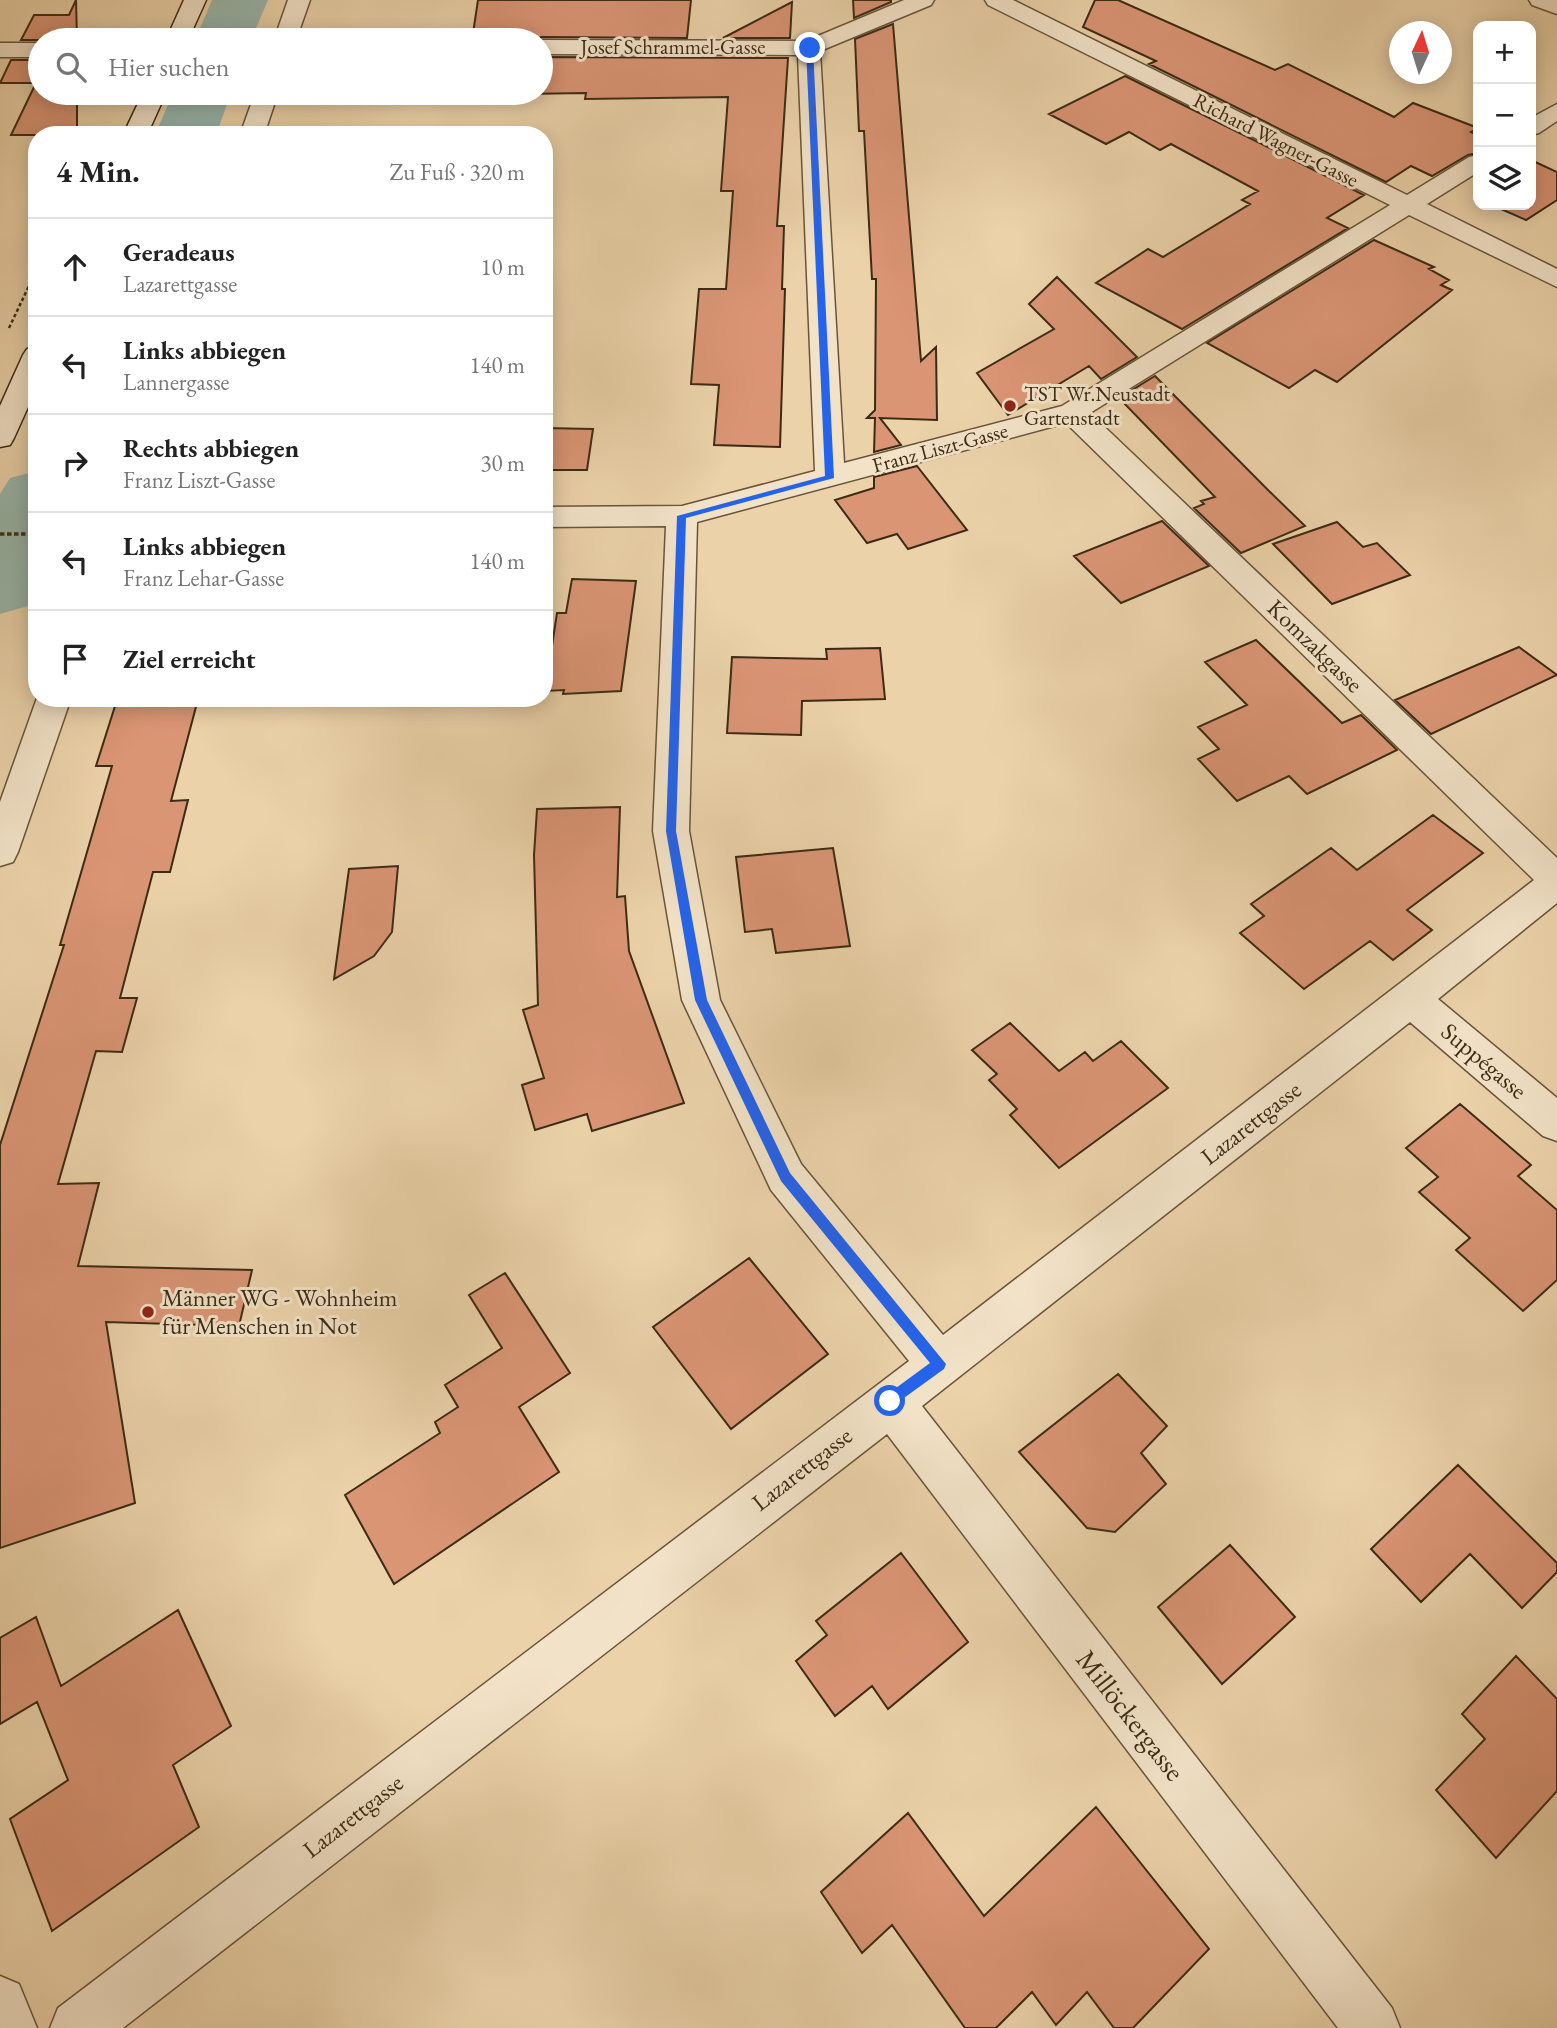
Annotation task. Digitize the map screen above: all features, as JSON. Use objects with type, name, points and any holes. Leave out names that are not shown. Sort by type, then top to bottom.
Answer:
[{"type":"street","points":[[182,28],[195,0]]},
{"type":"street","points":[[289,28],[299,0]]},
{"type":"street","name":"Josef Schrammel-Gasse","points":[[553,47],[810,48],[923,0]]},
{"type":"street","name":"Richard Wagner-Gasse","points":[[996,0],[1557,279]]},
{"type":"street","points":[[1540,0],[1557,7]]},
{"type":"street","points":[[810,48],[830,478]]},
{"type":"street","points":[[0,50],[28,50]]},
{"type":"street","points":[[139,126],[149,105]]},
{"type":"street","points":[[254,126],[262,105]]},
{"type":"street","points":[[1536,125],[1557,111]]},
{"type":"street","name":"Franz Liszt-Gasse","points":[[553,517],[682,516],[1072,412],[1473,165]]},
{"type":"street","points":[[0,438],[28,375]]},
{"type":"street","name":"Komzakgasse","points":[[1072,412],[1557,881]]},
{"type":"street","points":[[682,516],[671,831],[701,1000],[786,1177],[940,1364]]},
{"type":"street","points":[[0,852],[51,707]]},
{"type":"street","name":"Lazarettgasse","points":[[78,2028],[1411,999],[1557,881]]},
{"type":"street","name":"Suppégasse","points":[[1411,999],[1557,1123]]},
{"type":"street","name":"Millöckergasse","points":[[890,1401],[1372,2028]]},
{"type":"street","points":[[0,2003],[9,2028]]},
{"type":"path","points":[[7,332],[28,288]]},
{"type":"path","points":[[0,534],[28,534]]},
{"type":"building","points":[[76,0],[77,28],[28,28],[28,40],[21,40],[34,15],[69,15]]},
{"type":"building","points":[[478,0],[691,0],[687,38],[553,37],[553,28],[474,28]]},
{"type":"building","points":[[853,0],[891,0],[891,2],[854,18]]},
{"type":"building","points":[[1095,0],[1118,0],[1275,70],[1288,64],[1394,117],[1413,103],[1473,126],[1473,154],[1432,176],[1411,166],[1386,182],[1149,64],[1156,61],[1083,27]]},
{"type":"building","points":[[792,2],[790,38],[723,38]]},
{"type":"building","points":[[893,24],[921,361],[936,347],[937,420],[880,418],[901,445],[874,452],[875,418],[867,418],[875,410],[876,279],[872,279],[864,131],[859,131],[855,39]]},
{"type":"building","points":[[553,57],[788,58],[777,226],[784,226],[782,289],[785,289],[780,447],[714,445],[719,385],[691,384],[699,289],[726,289],[733,191],[721,191],[728,97],[585,99],[586,93],[553,94]]},
{"type":"building","points":[[11,60],[28,60],[28,83],[0,83]]},
{"type":"building","points":[[1125,76],[1364,195],[1327,218],[1348,228],[1182,329],[1096,283],[1148,249],[1163,257],[1250,204],[1242,200],[1258,191],[1171,144],[1160,150],[1129,132],[1106,144],[1049,114]]},
{"type":"building","points":[[28,100],[28,105],[77,105],[77,126],[28,126],[28,135],[11,135]]},
{"type":"building","points":[[1536,162],[1557,172],[1557,200],[1526,220],[1503,210],[1536,210]]},
{"type":"building","points":[[1374,240],[1434,267],[1429,269],[1449,280],[1441,285],[1452,290],[1337,382],[1315,370],[1289,388],[1207,343]]},
{"type":"building","points":[[1057,277],[1137,357],[1101,379],[1089,366],[1008,415],[977,373],[1054,329],[1029,304]]},
{"type":"building","points":[[1155,376],[1305,526],[1241,553],[1194,508],[1204,504],[1201,501],[1215,497],[1119,398]]},
{"type":"building","points":[[553,428],[593,429],[587,470],[553,470]]},
{"type":"building","points":[[917,466],[967,530],[908,549],[897,534],[867,543],[835,500],[874,488],[874,477]]},
{"type":"building","points":[[1162,521],[1209,566],[1121,603],[1074,556]]},
{"type":"building","points":[[1337,522],[1363,547],[1377,543],[1410,575],[1332,604],[1273,544]]},
{"type":"building","points":[[572,579],[636,581],[621,691],[563,694],[564,690],[553,691],[553,639],[557,613],[566,613]]},
{"type":"building","points":[[1256,640],[1342,723],[1361,715],[1397,750],[1307,794],[1289,776],[1237,801],[1198,759],[1219,749],[1198,727],[1247,705],[1205,662]]},
{"type":"building","points":[[1519,647],[1557,675],[1431,734],[1395,700]]},
{"type":"building","points":[[880,648],[885,699],[802,701],[801,735],[727,733],[732,657],[827,659],[826,649]]},
{"type":"building","points":[[115,707],[196,707],[171,801],[188,800],[170,872],[153,872],[120,998],[137,998],[122,1052],[96,1051],[58,1184],[99,1183],[78,1266],[252,1270],[239,1326],[106,1322],[135,1503],[0,1548],[0,1145],[64,945],[60,945],[112,766],[96,766]]},
{"type":"building","points":[[620,807],[617,897],[625,896],[629,951],[684,1103],[592,1131],[587,1114],[535,1130],[522,1085],[544,1078],[523,1010],[538,1005],[534,855],[537,809]]},
{"type":"building","points":[[1433,815],[1483,853],[1407,910],[1432,930],[1393,960],[1370,941],[1304,989],[1240,933],[1264,916],[1251,904],[1331,848],[1357,870]]},
{"type":"building","points":[[833,848],[850,946],[776,953],[772,929],[745,932],[736,857]]},
{"type":"building","points":[[398,866],[392,932],[374,956],[334,979],[349,869]]},
{"type":"building","points":[[1010,1023],[1059,1071],[1085,1052],[1093,1061],[1121,1041],[1168,1088],[1059,1168],[1010,1115],[1017,1109],[989,1080],[997,1074],[972,1050]]},
{"type":"building","points":[[1460,1104],[1531,1165],[1518,1176],[1557,1210],[1557,1280],[1523,1311],[1456,1250],[1470,1238],[1419,1192],[1438,1177],[1406,1148]]},
{"type":"building","points":[[749,1258],[828,1354],[731,1429],[653,1327]]},
{"type":"building","points":[[505,1273],[570,1373],[519,1407],[559,1472],[394,1584],[345,1495],[440,1433],[435,1422],[458,1407],[445,1385],[502,1348],[469,1295]]},
{"type":"building","points":[[1118,1374],[1167,1426],[1141,1453],[1166,1484],[1115,1532],[1087,1528],[1019,1452]]},
{"type":"building","points":[[1458,1465],[1557,1563],[1557,1572],[1522,1608],[1470,1554],[1421,1602],[1371,1549]]},
{"type":"building","points":[[1230,1545],[1295,1617],[1222,1684],[1158,1607]]},
{"type":"building","points":[[901,1553],[968,1642],[888,1709],[872,1686],[835,1716],[796,1661],[827,1635],[816,1621]]},
{"type":"building","points":[[178,1610],[231,1726],[173,1765],[199,1827],[52,1931],[10,1819],[68,1780],[37,1702],[0,1724],[0,1638],[36,1617],[61,1686]]},
{"type":"building","points":[[1516,1656],[1557,1699],[1557,1791],[1496,1858],[1436,1790],[1485,1739],[1462,1714]]},
{"type":"building","points":[[1096,1807],[1209,1949],[1133,2028],[1114,2028],[1087,1992],[1056,2025],[1032,1992],[996,2028],[965,2028],[892,1925],[862,1953],[821,1892],[908,1813],[984,1916]]},
{"type":"waterway","points":[[228,28],[240,0]]},
{"type":"waterway","points":[[189,126],[197,105]]},
{"type":"waterway","points":[[0,586],[28,518]]},
{"type":"place","name":"TST Wr.Neustadt Gartenstadt","points":[[1010,406]]},
{"type":"place","name":"Männer WG - Wohnheim für Menschen in Not","points":[[148,1312]]},
{"type":"route","points":[[810,48],[830,478],[682,516],[671,831],[701,1000],[786,1177],[940,1364],[890,1401]]}]
